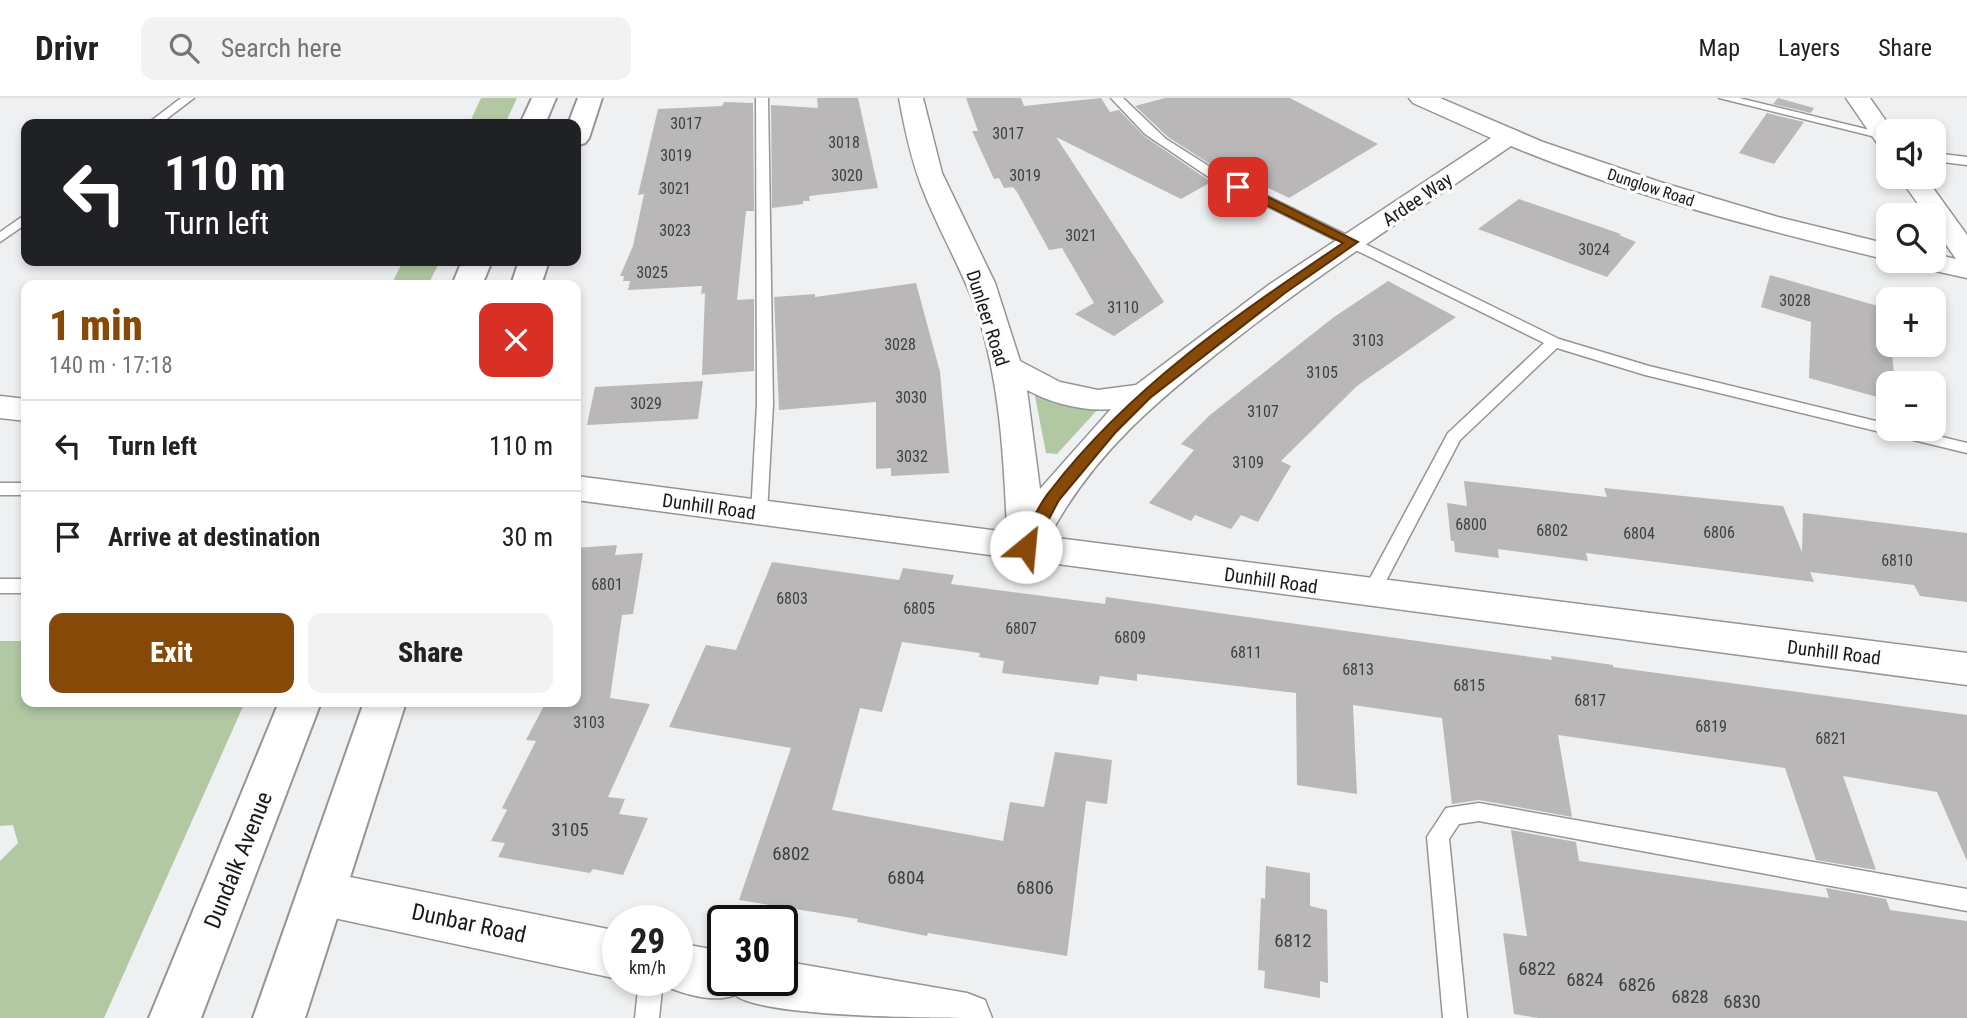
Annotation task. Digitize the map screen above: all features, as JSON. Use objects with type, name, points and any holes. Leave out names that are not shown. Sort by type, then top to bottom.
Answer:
[{"type":"main road","points":[[535,119],[544,98]]},
{"type":"main road","points":[[581,124],[590,98]]},
{"type":"main road","name":"Dundalk Avenue","points":[[175,1018],[298,707]]},
{"type":"main road","points":[[279,1018],[383,707]]},
{"type":"street","name":"Dunleer Road","points":[[911,98],[914,120],[937,195],[981,284],[1005,366],[1022,459],[1026,547]]},
{"type":"street","name":"Dunglow Road","points":[[1421,98],[1508,137],[1706,205],[1876,249]]},
{"type":"street","points":[[1858,98],[1876,123]]},
{"type":"street","name":"Ardee Way","points":[[1026,547],[1053,496],[1110,429],[1145,394],[1280,290],[1508,137]]},
{"type":"street","points":[[1920,189],[1967,255]]},
{"type":"street","points":[[1946,265],[1967,270]]},
{"type":"street","points":[[1005,366],[1051,390],[1098,400],[1145,394]]},
{"type":"street","points":[[0,407],[21,409]]},
{"type":"street","name":"Dunhill Road","points":[[581,489],[759,514],[1967,669]]},
{"type":"street","name":"Dunbar Road","points":[[320,893],[602,952]]},
{"type":"street","points":[[798,988],[967,1018]]},
{"type":"lane","points":[[160,119],[188,98]]},
{"type":"lane","points":[[759,514],[765,404],[762,98]]},
{"type":"lane","points":[[1117,98],[1130,115],[1167,147],[1214,175],[1554,342],[1645,370],[1967,448]]},
{"type":"lane","points":[[1725,98],[1876,136]]},
{"type":"lane","points":[[1946,158],[1967,161]]},
{"type":"lane","points":[[0,238],[21,222]]},
{"type":"lane","points":[[1371,593],[1454,437],[1554,342]]},
{"type":"lane","points":[[0,489],[21,489]]},
{"type":"lane","points":[[0,586],[21,586]]},
{"type":"lane","points":[[1455,1018],[1438,837],[1453,815],[1479,813],[1967,900]]},
{"type":"lane","points":[[648,1018],[650,996]]},
{"type":"green space","points":[[481,98],[517,98],[507,119],[471,119]]},
{"type":"green space","points":[[400,266],[438,266],[430,280],[394,280]]},
{"type":"green space","points":[[1043,394],[1099,408],[1057,454],[1046,453],[1035,396]]},
{"type":"green space","points":[[0,641],[21,641],[21,707],[243,707],[104,1018],[0,1018],[0,861],[18,843],[13,825],[0,826]]},
{"type":"building","points":[[817,98],[858,98],[878,188],[809,196],[810,201],[803,201],[803,204],[772,208],[771,105],[818,108]]},
{"type":"building","points":[[966,98],[1021,98],[1024,106],[1101,98],[1110,112],[1119,110],[1144,136],[1211,182],[1181,199],[1056,137],[1164,302],[1114,336],[1075,314],[1094,303],[1062,248],[1049,250],[1013,187],[1004,188],[999,178],[994,179],[972,131],[978,131]]},
{"type":"building","points":[[1165,98],[1290,98],[1378,144],[1289,198],[1231,170],[1226,173],[1219,170],[1168,137],[1135,106]]},
{"type":"building","points":[[1778,98],[1814,108],[1811,113],[1773,104]]},
{"type":"building","points":[[724,102],[753,103],[754,211],[746,211],[737,300],[754,299],[754,371],[702,375],[705,293],[701,294],[702,286],[628,290],[630,281],[623,281],[624,276],[620,276],[633,246],[644,194],[638,195],[658,109],[722,106]]},
{"type":"building","points":[[1767,113],[1804,122],[1774,164],[1739,153]]},
{"type":"building","points":[[1519,199],[1621,234],[1619,235],[1636,242],[1607,277],[1478,229]]},
{"type":"building","points":[[1770,275],[1876,306],[1876,357],[1892,357],[1894,371],[1876,371],[1876,397],[1809,378],[1811,322],[1761,307]]},
{"type":"building","points":[[1388,281],[1456,317],[1357,386],[1281,461],[1291,466],[1258,522],[1241,515],[1231,529],[1195,515],[1191,521],[1149,503],[1194,450],[1181,444],[1210,415],[1334,317]]},
{"type":"building","points":[[916,283],[940,372],[949,473],[891,476],[891,468],[876,469],[876,402],[779,410],[774,297],[815,294],[815,297]]},
{"type":"building","points":[[703,381],[698,419],[587,425],[595,387]]},
{"type":"building","points":[[1464,481],[1607,497],[1604,488],[1783,506],[1802,552],[1803,513],[1967,533],[1967,602],[1920,596],[1914,585],[1810,572],[1814,582],[1586,553],[1588,561],[1498,549],[1499,558],[1455,552],[1454,541],[1451,541],[1447,503],[1467,506]]},
{"type":"building","points":[[617,545],[615,555],[643,553],[633,614],[622,615],[610,698],[650,704],[608,797],[625,799],[619,814],[648,818],[623,875],[593,869],[590,873],[498,857],[505,843],[491,841],[507,810],[502,808],[536,741],[526,740],[543,707],[581,707],[581,548]]},
{"type":"building","points":[[772,562],[899,580],[903,568],[954,575],[951,584],[1105,604],[1106,597],[1967,715],[1967,861],[1937,792],[1843,776],[1876,870],[1816,860],[1785,768],[1558,735],[1572,817],[1479,800],[1452,804],[1442,718],[1353,705],[1357,794],[1297,785],[1296,693],[1137,674],[1137,681],[1100,676],[1098,685],[1002,673],[1004,661],[979,657],[980,653],[902,642],[882,712],[860,708],[832,810],[1003,841],[1010,802],[1044,807],[1055,752],[1112,760],[1107,804],[1086,801],[1067,956],[928,933],[927,936],[857,922],[858,919],[798,909],[798,905],[770,905],[739,900],[791,748],[669,727],[706,645],[736,650]]},
{"type":"building","points":[[1511,830],[1576,842],[1579,861],[1829,898],[1826,888],[1886,899],[1890,910],[1967,921],[1967,1018],[1538,1018],[1514,1014],[1503,933],[1527,936]]},
{"type":"building","points":[[1266,866],[1310,873],[1310,906],[1327,910],[1328,983],[1320,981],[1320,998],[1264,988],[1265,971],[1258,970],[1261,898],[1265,899]]},
{"type":"route","points":[[1026,547],[1053,496],[1110,429],[1145,394],[1184,367],[1280,290],[1352,242],[1238,187]]}]
